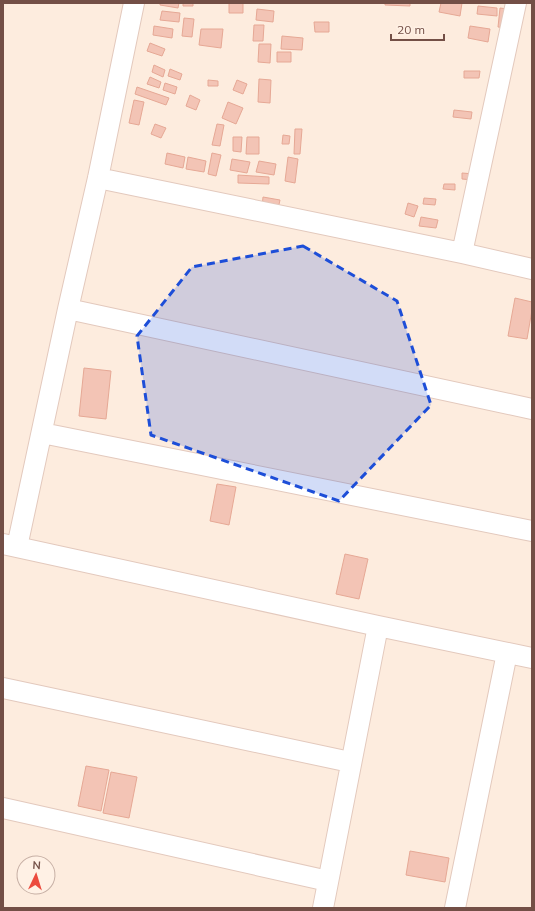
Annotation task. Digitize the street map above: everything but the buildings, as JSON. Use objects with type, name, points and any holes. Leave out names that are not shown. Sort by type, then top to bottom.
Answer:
[{"type":"street","points":[[134,3],[98,178],[68,309],[42,433],[10,545],[378,626],[532,658]]},
{"type":"street","points":[[462,253],[516,3]]},
{"type":"street","points":[[98,178],[462,253],[532,269]]},
{"type":"street","points":[[68,309],[532,409]]},
{"type":"street","points":[[42,433],[532,531]]},
{"type":"street","points":[[323,908],[350,762],[378,626]]},
{"type":"street","points":[[455,908],[507,653]]},
{"type":"street","points":[[3,688],[350,762]]},
{"type":"street","points":[[3,808],[328,881]]},
{"type":"highlighted area","points":[[303,246],[397,301],[431,405],[339,501],[151,435],[137,336],[192,267]]}]
